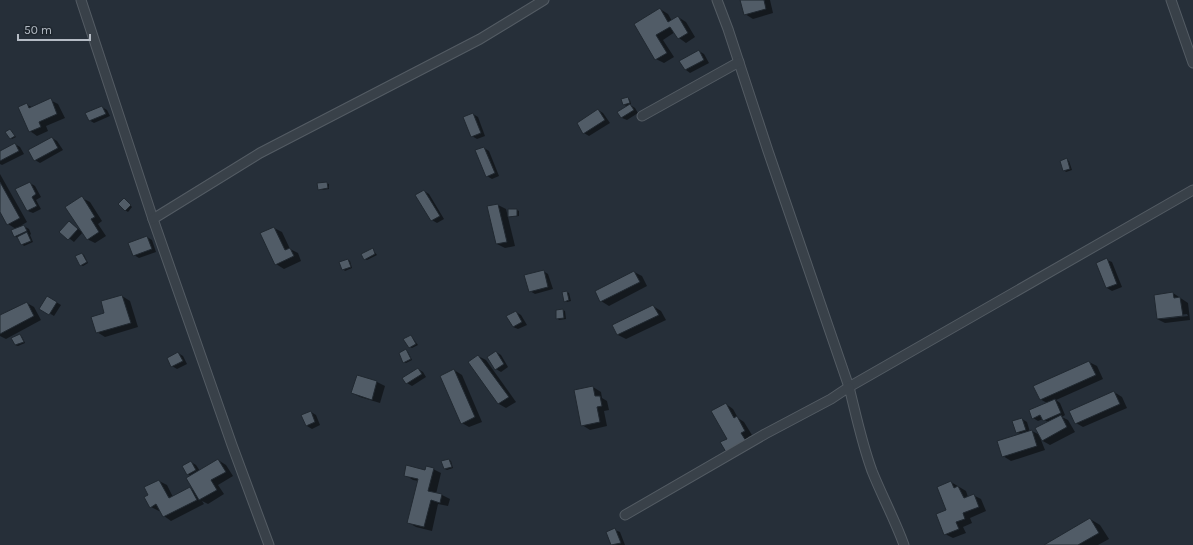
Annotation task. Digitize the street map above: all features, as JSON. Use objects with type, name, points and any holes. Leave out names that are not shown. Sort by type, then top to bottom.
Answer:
[{"type":"street","points":[[80,0],[153,219],[232,445],[269,545]]},
{"type":"street","points":[[153,219],[260,153],[480,38],[544,0]]},
{"type":"street","points":[[717,0],[849,387],[871,469],[882,496],[897,525],[904,545]]},
{"type":"street","points":[[1171,0],[1193,63]]},
{"type":"street","points":[[642,116],[739,62]]},
{"type":"street","points":[[624,515],[764,434],[831,399],[849,387],[1193,190]]},
{"type":"building","points":[[740,0],[764,0],[766,9],[744,15]]},
{"type":"building","points":[[660,8],[668,22],[678,16],[688,33],[678,39],[670,27],[656,35],[667,53],[655,60],[634,24]]},
{"type":"building","points":[[699,50],[704,60],[685,70],[679,61]]},
{"type":"building","points":[[628,97],[630,103],[623,105],[621,99]]},
{"type":"building","points":[[51,98],[57,114],[39,122],[41,127],[29,132],[18,107],[27,103],[29,108]]},
{"type":"building","points":[[630,104],[634,110],[621,118],[617,112]]},
{"type":"building","points":[[102,106],[106,114],[89,121],[85,113]]},
{"type":"building","points":[[598,109],[605,120],[583,134],[577,123]]},
{"type":"building","points":[[473,113],[481,133],[471,137],[463,117]]},
{"type":"building","points":[[10,129],[15,136],[10,139],[5,132]]},
{"type":"building","points":[[52,137],[58,148],[34,161],[28,150]]},
{"type":"building","points":[[15,143],[19,151],[0,161],[0,151]]},
{"type":"building","points":[[484,147],[495,173],[486,177],[475,150]]},
{"type":"building","points":[[1067,158],[1070,169],[1063,171],[1060,161]]},
{"type":"building","points":[[0,182],[20,218],[7,225],[0,212]]},
{"type":"building","points":[[30,182],[36,194],[32,197],[37,206],[27,211],[15,189]]},
{"type":"building","points":[[327,182],[328,188],[318,190],[317,183]]},
{"type":"building","points":[[424,190],[440,216],[431,221],[415,195]]},
{"type":"building","points":[[82,196],[95,217],[91,219],[99,232],[87,240],[65,207]]},
{"type":"building","points":[[124,198],[131,205],[125,211],[118,204]]},
{"type":"building","points":[[498,204],[507,242],[496,244],[487,206]]},
{"type":"building","points":[[508,209],[517,209],[517,216],[508,217]]},
{"type":"building","points":[[69,221],[78,229],[68,240],[59,232]]},
{"type":"building","points":[[24,225],[27,231],[14,237],[11,230]]},
{"type":"building","points":[[274,227],[285,250],[290,248],[294,256],[275,265],[260,233]]},
{"type":"building","points":[[27,232],[31,241],[21,245],[17,237]]},
{"type":"building","points":[[147,236],[152,249],[133,256],[128,243]]},
{"type":"building","points":[[373,248],[375,254],[364,260],[361,254]]},
{"type":"building","points":[[82,253],[87,262],[80,266],[75,256]]},
{"type":"building","points":[[1107,258],[1117,284],[1106,288],[1096,263]]},
{"type":"building","points":[[348,259],[351,267],[342,270],[339,262]]},
{"type":"building","points":[[544,270],[548,287],[529,292],[524,275]]},
{"type":"building","points":[[634,271],[640,282],[600,302],[595,291]]},
{"type":"building","points":[[567,291],[569,300],[564,302],[562,292]]},
{"type":"building","points":[[1173,292],[1174,298],[1180,297],[1183,316],[1157,319],[1154,295]]},
{"type":"building","points":[[122,295],[131,323],[96,333],[91,317],[104,313],[101,301]]},
{"type":"building","points":[[47,296],[57,302],[49,315],[39,309]]},
{"type":"building","points":[[27,302],[34,316],[0,334],[0,315]]},
{"type":"building","points":[[653,305],[659,315],[617,335],[612,325]]},
{"type":"building","points":[[563,309],[564,318],[556,319],[556,310]]},
{"type":"building","points":[[516,311],[522,322],[513,327],[506,316]]},
{"type":"building","points":[[20,334],[24,342],[15,345],[11,338]]},
{"type":"building","points":[[411,335],[416,344],[409,348],[403,339]]},
{"type":"building","points":[[406,349],[411,359],[403,363],[399,353]]},
{"type":"building","points":[[496,351],[504,364],[495,370],[487,357]]},
{"type":"building","points":[[178,352],[183,361],[171,367],[167,358]]},
{"type":"building","points":[[478,355],[509,397],[498,404],[468,362]]},
{"type":"building","points":[[1089,361],[1096,375],[1040,400],[1033,386]]},
{"type":"building","points":[[418,368],[422,374],[406,384],[402,378]]},
{"type":"building","points":[[454,369],[475,417],[461,424],[440,376]]},
{"type":"building","points":[[357,375],[377,381],[372,400],[351,393]]},
{"type":"building","points":[[593,386],[595,396],[600,396],[602,406],[597,407],[600,422],[581,426],[574,390]]},
{"type":"building","points":[[1114,391],[1120,404],[1075,424],[1069,411]]},
{"type":"building","points":[[1055,399],[1061,413],[1043,421],[1040,415],[1032,419],[1029,410]]},
{"type":"building","points":[[726,403],[734,418],[737,416],[745,431],[741,433],[746,441],[726,452],[720,442],[727,439],[711,411]]},
{"type":"building","points":[[311,411],[315,422],[306,426],[301,415]]},
{"type":"building","points":[[1061,415],[1067,427],[1042,441],[1035,428]]},
{"type":"building","points":[[1022,418],[1026,430],[1016,433],[1012,421]]},
{"type":"building","points":[[1032,430],[1037,446],[1002,457],[997,441]]},
{"type":"building","points":[[218,459],[226,472],[211,480],[217,490],[199,500],[186,478]]},
{"type":"building","points":[[449,459],[452,467],[444,469],[441,461]]},
{"type":"building","points":[[191,461],[196,470],[187,475],[182,466]]},
{"type":"building","points":[[406,465],[425,470],[426,466],[434,468],[428,491],[442,494],[440,503],[431,500],[424,527],[407,523],[418,479],[404,476]]},
{"type":"building","points":[[159,480],[169,498],[190,487],[197,500],[163,517],[156,504],[150,508],[144,497],[148,495],[144,487]]},
{"type":"building","points":[[951,481],[954,488],[958,486],[964,498],[974,494],[979,507],[963,513],[965,519],[956,522],[959,529],[944,535],[936,514],[946,510],[937,487]]},
{"type":"building","points":[[1090,518],[1099,533],[1078,545],[1044,545]]},
{"type":"building","points":[[615,528],[621,543],[611,545],[606,532]]}]
